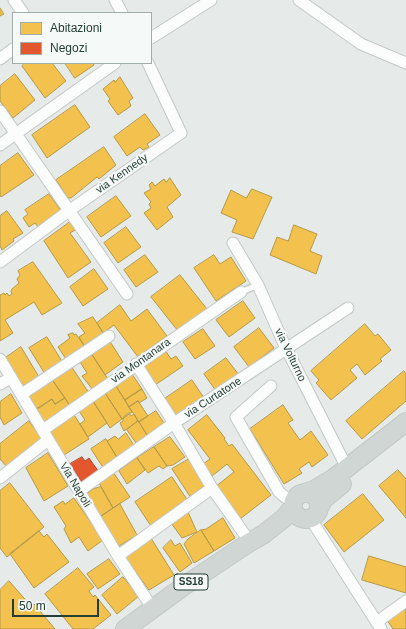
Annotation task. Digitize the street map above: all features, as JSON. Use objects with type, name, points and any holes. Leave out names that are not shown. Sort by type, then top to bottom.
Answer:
[{"type":"main road","name":"SS18","points":[[304,508],[322,486],[406,422]]},
{"type":"main road","name":"SS18","points":[[125,629],[184,586],[278,523],[304,508],[324,499],[406,433]]},
{"type":"street","points":[[14,0],[22,12]]},
{"type":"street","points":[[115,0],[121,12]]},
{"type":"street","points":[[152,37],[211,0]]},
{"type":"street","points":[[299,0],[361,44],[406,63]]},
{"type":"street","points":[[0,59],[12,50]]},
{"type":"street","points":[[0,145],[114,64]]},
{"type":"street","name":"via Kennedy","points":[[0,262],[70,210],[181,133],[148,64]]},
{"type":"street","points":[[0,111],[127,294]]},
{"type":"street","name":"via Volturno","points":[[233,243],[258,285],[286,350],[347,468]]},
{"type":"street","name":"via Montanara","points":[[0,478],[45,435],[136,364],[241,292]]},
{"type":"street","name":"via Curtatone","points":[[79,491],[174,423],[348,308]]},
{"type":"street","points":[[22,394],[109,336]]},
{"type":"street","name":"Via Napoli","points":[[0,360],[22,394],[118,556],[153,609]]},
{"type":"street","points":[[136,364],[174,423],[212,488],[254,540]]},
{"type":"street","points":[[0,384],[11,378]]},
{"type":"street","points":[[271,386],[236,418],[279,492],[304,508],[379,626],[406,601]]},
{"type":"street","points":[[118,556],[212,488]]},
{"type":"lane","points":[[241,292],[258,285]]},
{"type":"building: Abitazioni","points":[[0,8],[4,14],[0,16]]},
{"type":"building: Abitazioni","points":[[24,64],[53,64],[66,81],[45,98],[22,66]]},
{"type":"building: Abitazioni","points":[[66,64],[94,64],[94,65],[75,78]]},
{"type":"building: Abitazioni","points":[[15,74],[35,100],[13,118],[0,101],[0,86]]},
{"type":"building: Abitazioni","points":[[120,77],[133,98],[129,101],[131,106],[118,115],[108,101],[110,99],[103,89],[114,80],[115,82]]},
{"type":"building: Abitazioni","points":[[75,105],[90,127],[47,158],[32,135]]},
{"type":"building: Abitazioni","points":[[145,114],[160,135],[147,144],[149,147],[143,150],[140,147],[127,156],[114,137]]},
{"type":"building: Abitazioni","points":[[104,147],[116,165],[99,179],[97,177],[71,198],[68,198],[56,180]]},
{"type":"building: Abitazioni","points":[[18,153],[34,175],[1,197],[0,166]]},
{"type":"building: Abitazioni","points":[[170,178],[181,195],[167,207],[173,217],[157,230],[144,213],[151,208],[149,204],[151,202],[144,193],[151,189],[149,185],[152,182],[155,186],[164,179],[166,182]]},
{"type":"building: Abitazioni","points":[[252,189],[272,197],[253,239],[232,232],[237,220],[221,213],[231,190],[246,198]]},
{"type":"building: Abitazioni","points":[[49,194],[62,212],[39,228],[35,223],[29,227],[23,218],[28,214],[25,210]]},
{"type":"building: Abitazioni","points":[[116,196],[131,216],[101,237],[87,217]]},
{"type":"building: Abitazioni","points":[[7,211],[23,233],[13,239],[14,241],[2,250],[0,246],[0,216]]},
{"type":"building: Abitazioni","points":[[70,222],[75,230],[70,233],[91,262],[68,278],[44,241]]},
{"type":"building: Abitazioni","points":[[294,225],[317,234],[310,251],[322,256],[316,274],[270,255],[277,237],[288,241]]},
{"type":"building: Abitazioni","points":[[126,227],[141,247],[118,263],[104,243]]},
{"type":"building: Abitazioni","points":[[145,255],[158,272],[136,287],[124,270]]},
{"type":"building: Abitazioni","points":[[214,255],[220,264],[231,257],[246,281],[216,301],[194,268]]},
{"type":"building: Abitazioni","points":[[33,262],[62,303],[42,315],[34,302],[5,320],[13,333],[0,341],[0,295],[4,293],[5,295],[7,293],[9,296],[12,294],[12,289],[19,283],[17,279],[20,275],[18,271]]},
{"type":"building: Abitazioni","points":[[94,269],[108,289],[83,306],[70,287]]},
{"type":"building: Abitazioni","points":[[180,275],[207,309],[178,331],[151,297]]},
{"type":"building: Abitazioni","points":[[243,301],[255,318],[229,337],[216,320]]},
{"type":"building: Abitazioni","points":[[120,305],[131,321],[147,309],[167,336],[138,357],[114,325],[103,333],[97,323]]},
{"type":"building: Abitazioni","points":[[93,317],[104,334],[85,347],[79,337],[85,333],[78,324]]},
{"type":"building: Abitazioni","points":[[365,324],[375,336],[378,334],[391,350],[380,359],[382,361],[365,375],[357,364],[350,370],[357,378],[331,400],[316,383],[319,380],[311,371]]},
{"type":"building: Abitazioni","points":[[259,328],[274,348],[249,367],[234,347]]},
{"type":"building: Abitazioni","points":[[203,329],[215,346],[195,359],[183,342]]},
{"type":"building: Abitazioni","points":[[73,333],[74,335],[76,334],[85,347],[66,359],[58,347],[70,338],[68,335]]},
{"type":"building: Abitazioni","points":[[47,337],[63,363],[45,374],[29,348]]},
{"type":"building: Abitazioni","points":[[109,340],[123,362],[105,375],[91,353]]},
{"type":"building: Abitazioni","points":[[21,347],[39,377],[22,388],[4,359]]},
{"type":"building: Abitazioni","points":[[165,350],[171,359],[176,356],[183,366],[155,385],[142,365]]},
{"type":"building: Abitazioni","points":[[91,353],[108,379],[93,390],[82,376],[87,373],[80,362]]},
{"type":"building: Abitazioni","points":[[226,358],[239,375],[216,391],[204,374]]},
{"type":"building: Abitazioni","points":[[71,366],[89,393],[70,406],[51,378]]},
{"type":"building: Abitazioni","points":[[404,371],[406,374],[406,401],[362,439],[346,421]]},
{"type":"building: Abitazioni","points":[[132,374],[142,389],[125,400],[116,386]]},
{"type":"building: Abitazioni","points":[[51,378],[65,398],[55,404],[52,399],[36,409],[27,396]]},
{"type":"building: Abitazioni","points":[[192,380],[204,398],[176,418],[163,400]]},
{"type":"building: Abitazioni","points":[[116,386],[132,412],[122,419],[105,393]]},
{"type":"building: Abitazioni","points":[[142,389],[147,398],[139,403],[138,401],[129,407],[125,400]]},
{"type":"building: Abitazioni","points":[[105,393],[122,419],[110,428],[93,401]]},
{"type":"building: Abitazioni","points":[[11,394],[22,413],[4,425],[0,417],[0,402]]},
{"type":"building: Abitazioni","points":[[65,398],[70,406],[44,422],[36,410],[52,399],[55,404]]},
{"type":"building: Abitazioni","points":[[93,401],[107,423],[88,437],[80,424],[85,420],[79,411]]},
{"type":"building: Abitazioni","points":[[138,401],[148,416],[139,422],[129,407]]},
{"type":"building: Abitazioni","points":[[283,405],[293,420],[288,423],[300,440],[311,431],[328,455],[312,467],[309,462],[299,469],[302,473],[284,484],[250,429]]},
{"type":"building: Abitazioni","points":[[156,411],[166,426],[149,438],[139,422]]},
{"type":"building: Abitazioni","points":[[73,413],[89,439],[64,455],[49,431]]},
{"type":"building: Abitazioni","points":[[129,413],[131,416],[134,414],[138,421],[124,431],[120,423]]},
{"type":"building: Abitazioni","points":[[207,415],[225,438],[224,439],[229,446],[232,444],[271,495],[240,519],[215,487],[234,472],[227,464],[212,476],[203,464],[210,459],[188,430]]},
{"type":"building: Abitazioni","points":[[29,421],[42,439],[7,467],[0,459],[0,444]]},
{"type":"building: Abitazioni","points":[[138,421],[149,438],[138,446],[127,430]]},
{"type":"building: Abitazioni","points":[[126,433],[135,447],[118,459],[107,441],[115,436],[118,439]]},
{"type":"building: Abitazioni","points":[[170,437],[185,457],[173,465],[167,466],[154,447]]},
{"type":"building: Abitazioni","points":[[106,439],[118,459],[104,469],[91,449]]},
{"type":"building: Abitazioni","points":[[154,447],[167,466],[163,469],[159,466],[148,473],[137,458]]},
{"type":"building: Abitazioni","points":[[48,453],[68,486],[44,501],[26,468]]},
{"type":"building: Abitazioni","points":[[137,458],[145,470],[127,484],[119,471]]},
{"type":"building: Abitazioni","points":[[189,459],[206,487],[191,498],[172,469]]},
{"type":"building: Abitazioni","points":[[398,470],[406,479],[406,518],[379,486]]},
{"type":"building: Abitazioni","points":[[113,472],[130,497],[113,508],[99,483]]},
{"type":"building: Abitazioni","points":[[172,477],[188,501],[151,526],[135,502]]},
{"type":"building: Abitazioni","points":[[10,483],[44,527],[7,557],[0,548],[0,491]]},
{"type":"building: Abitazioni","points":[[101,487],[113,508],[100,517],[85,495],[93,489]]},
{"type":"building: Abitazioni","points":[[363,494],[384,520],[344,552],[324,525]]},
{"type":"building: Abitazioni","points":[[74,498],[103,540],[88,551],[79,537],[71,543],[64,529],[66,526],[54,507],[63,501],[65,504]]},
{"type":"building: Abitazioni","points":[[120,504],[137,535],[119,546],[100,517]]},
{"type":"building: Abitazioni","points":[[188,512],[197,532],[182,538],[171,523]]},
{"type":"building: Abitazioni","points":[[223,518],[235,538],[214,551],[201,530],[206,529]]},
{"type":"building: Abitazioni","points":[[201,530],[214,551],[194,563],[184,544],[188,539]]},
{"type":"building: Abitazioni","points":[[39,531],[44,537],[47,534],[69,562],[34,588],[10,554]]},
{"type":"building: Abitazioni","points":[[149,535],[174,575],[149,590],[123,555]]},
{"type":"building: Abitazioni","points":[[171,540],[175,546],[180,543],[192,563],[180,572],[163,548]]},
{"type":"building: Abitazioni","points":[[369,556],[406,567],[406,593],[362,580]]},
{"type":"building: Abitazioni","points":[[109,559],[120,574],[98,589],[87,574]]},
{"type":"building: Abitazioni","points":[[78,568],[94,587],[89,591],[93,597],[95,595],[111,615],[93,629],[73,629],[45,594]]},
{"type":"building: Abitazioni","points":[[123,577],[139,596],[117,614],[102,595]]},
{"type":"building: Abitazioni","points":[[9,581],[31,606],[34,604],[55,629],[0,629],[0,590]]},
{"type":"building: Abitazioni","points":[[406,607],[406,629],[393,629],[387,620]]},
{"type":"building: Negozi","points":[[82,457],[85,461],[89,458],[99,472],[83,484],[70,464]]}]
